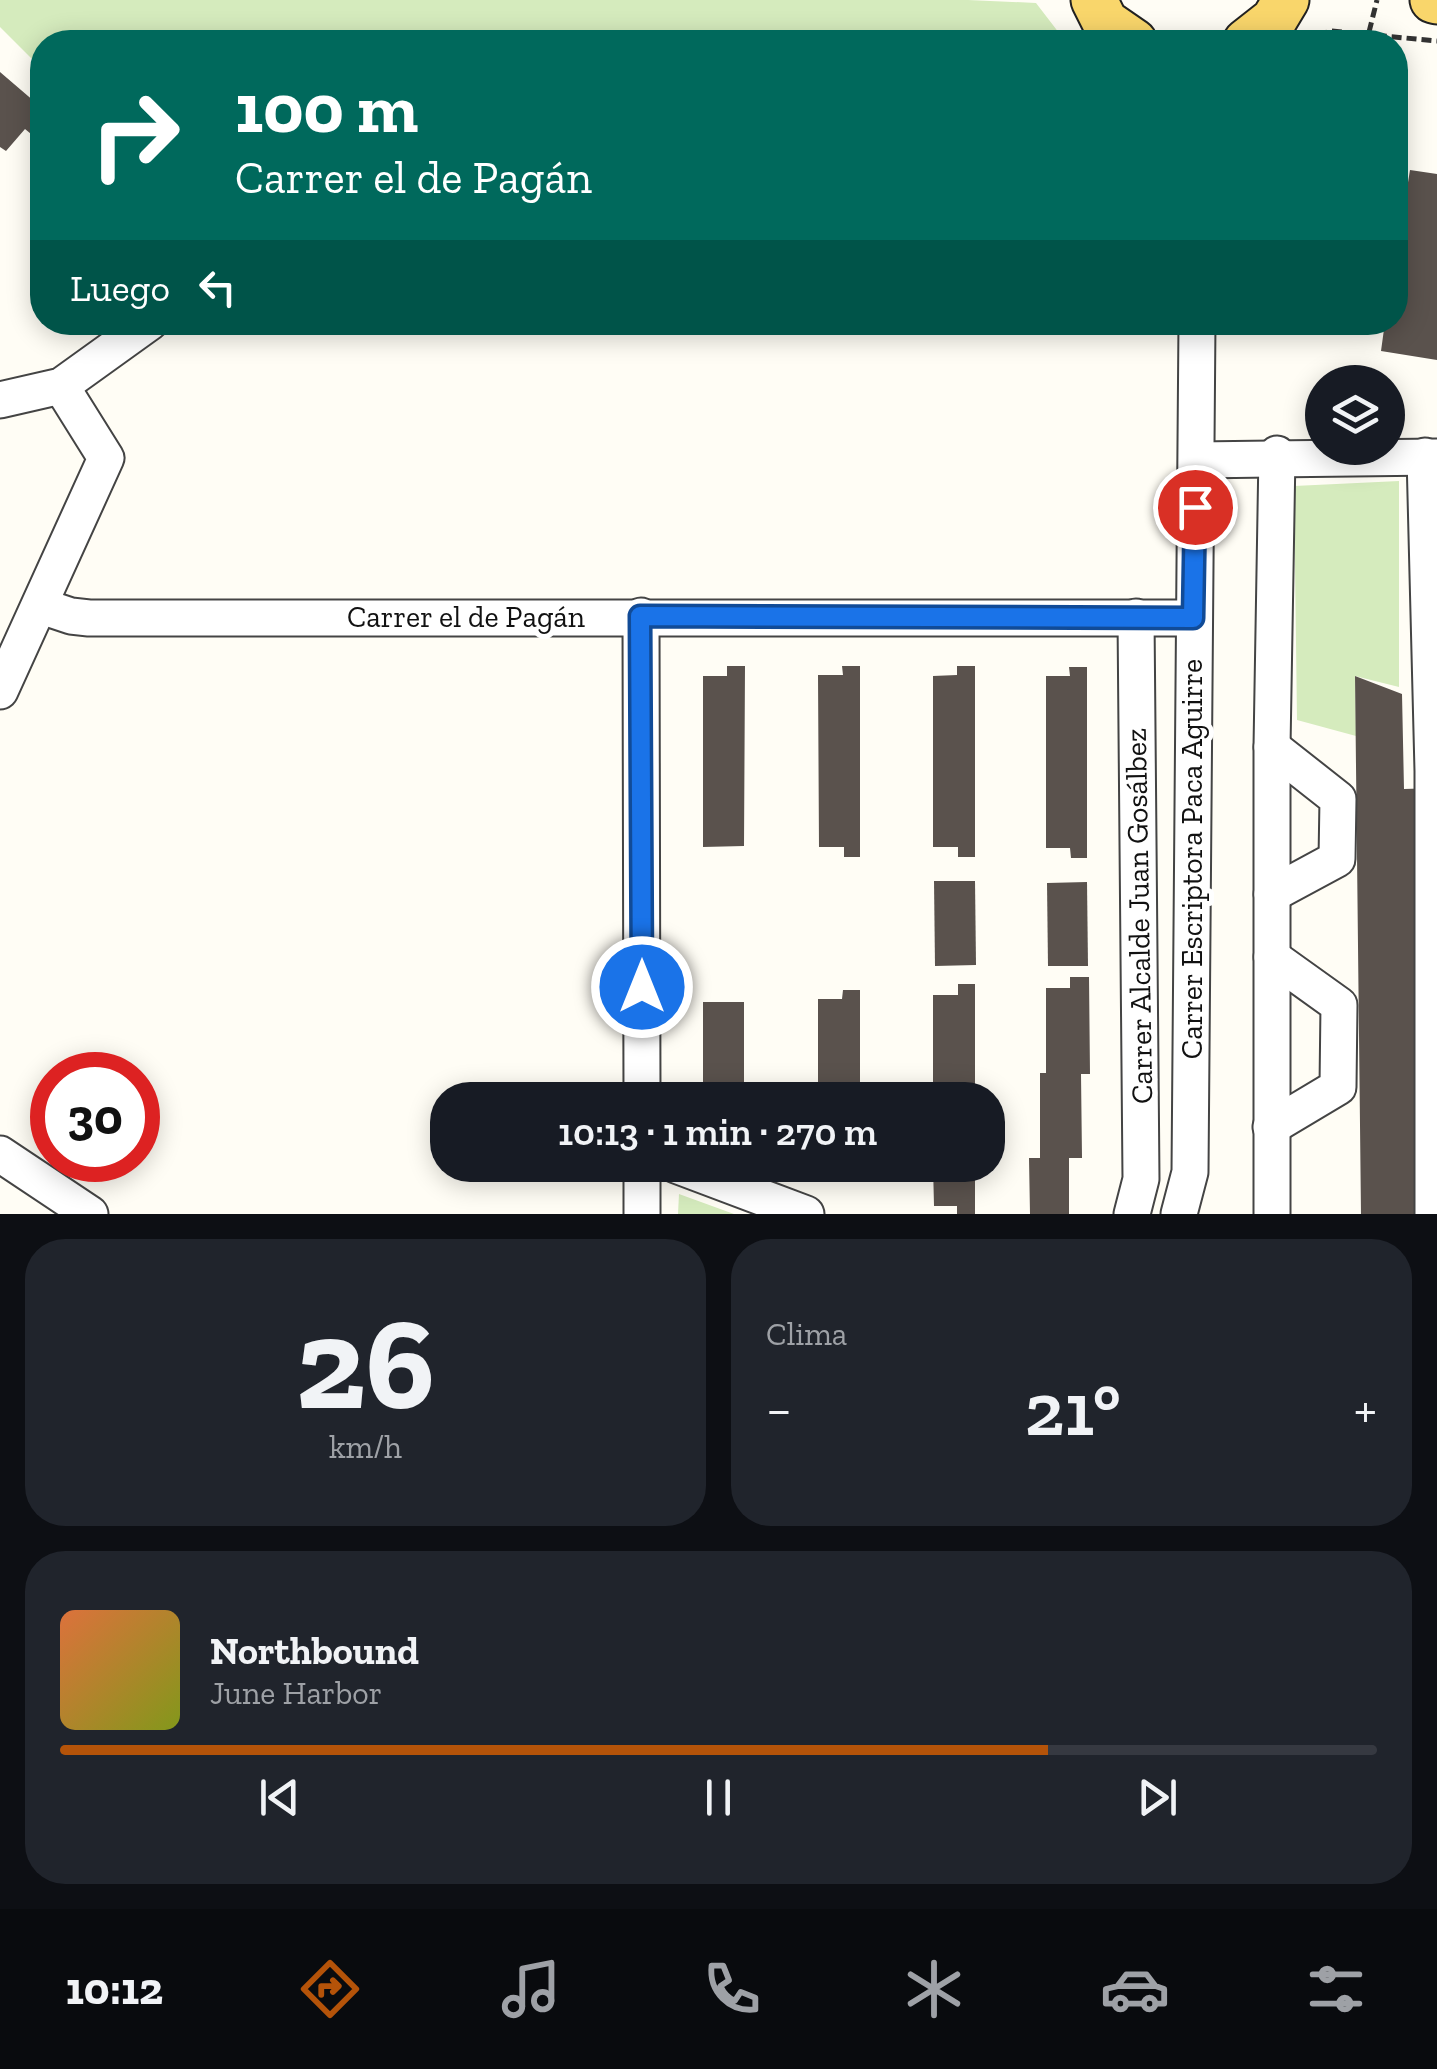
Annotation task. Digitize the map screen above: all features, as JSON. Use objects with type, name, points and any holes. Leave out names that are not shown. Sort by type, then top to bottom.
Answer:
[{"type":"main road","points":[[1094,0],[1105,22],[1117,30]]},
{"type":"main road","points":[[1261,30],[1274,20],[1296,12]]},
{"type":"street","points":[[0,400],[60,386],[132,335]]},
{"type":"street","name":"Carrer Escriptora Paca Aguirre","points":[[1179,1214],[1190,1172],[1197,335]]},
{"type":"street","points":[[0,691],[106,458],[60,386]]},
{"type":"street","points":[[1272,1214],[1272,747],[1277,456]]},
{"type":"street","points":[[1197,460],[1431,457],[1435,770],[1433,1214]]},
{"type":"street","name":"Carrer el de Pagán","points":[[41,606],[90,618],[1193,618]]},
{"type":"street","points":[[640,616],[642,1082]]},
{"type":"street","name":"Carrer Alcalde Juan Gosálbez","points":[[1132,1214],[1141,1179],[1136,618]]},
{"type":"street","points":[[1272,747],[1338,799],[1336,859],[1272,894]]},
{"type":"street","points":[[1271,1127],[1338,1087],[1338,1005],[1272,958]]},
{"type":"street","points":[[0,1154],[82,1211]]},
{"type":"street","points":[[642,1182],[642,1214]]},
{"type":"street","points":[[721,1182],[806,1214]]},
{"type":"path","points":[[1370,30],[1378,0]]},
{"type":"path","points":[[1296,12],[1327,30]]},
{"type":"path","points":[[1408,37],[1437,41]]},
{"type":"green space","points":[[0,0],[968,0],[1036,3],[1057,30],[30,30],[30,57],[0,27]]},
{"type":"green space","points":[[1399,481],[1399,687],[1355,676],[1356,736],[1297,720],[1294,486]]},
{"type":"green space","points":[[679,1194],[734,1214],[678,1214]]},
{"type":"building","points":[[0,72],[30,98],[30,133],[25,129],[6,151],[0,147]]},
{"type":"building","points":[[1410,170],[1437,174],[1437,360],[1381,351],[1383,335],[1408,335]]},
{"type":"building","points":[[727,666],[745,666],[744,846],[703,847],[703,676],[727,676]]},
{"type":"building","points":[[842,666],[860,666],[860,857],[844,857],[844,847],[819,847],[818,675],[843,675]]},
{"type":"building","points":[[957,666],[975,666],[975,857],[958,857],[958,847],[933,847],[933,676],[957,675]]},
{"type":"building","points":[[1069,667],[1087,667],[1087,858],[1071,858],[1070,848],[1046,848],[1046,676],[1070,676]]},
{"type":"building","points":[[1355,676],[1402,694],[1404,789],[1437,788],[1437,1214],[1361,1214]]},
{"type":"building","points":[[934,881],[975,881],[976,965],[935,966]]},
{"type":"building","points":[[1087,882],[1088,966],[1048,966],[1047,883]]},
{"type":"building","points":[[1070,977],[1089,977],[1090,1074],[1081,1074],[1082,1158],[1069,1158],[1069,1214],[1030,1214],[1029,1158],[1040,1158],[1046,988],[1070,988]]},
{"type":"building","points":[[958,984],[975,984],[975,1082],[933,1082],[933,995],[958,995]]},
{"type":"building","points":[[843,990],[860,990],[860,1082],[818,1082],[818,999],[842,999]]},
{"type":"building","points":[[703,1002],[744,1002],[744,1082],[703,1082]]},
{"type":"building","points":[[933,1182],[975,1182],[975,1214],[957,1214],[957,1206],[934,1206]]},
{"type":"route","points":[[642,987],[640,616],[1193,618],[1195,507]]}]
